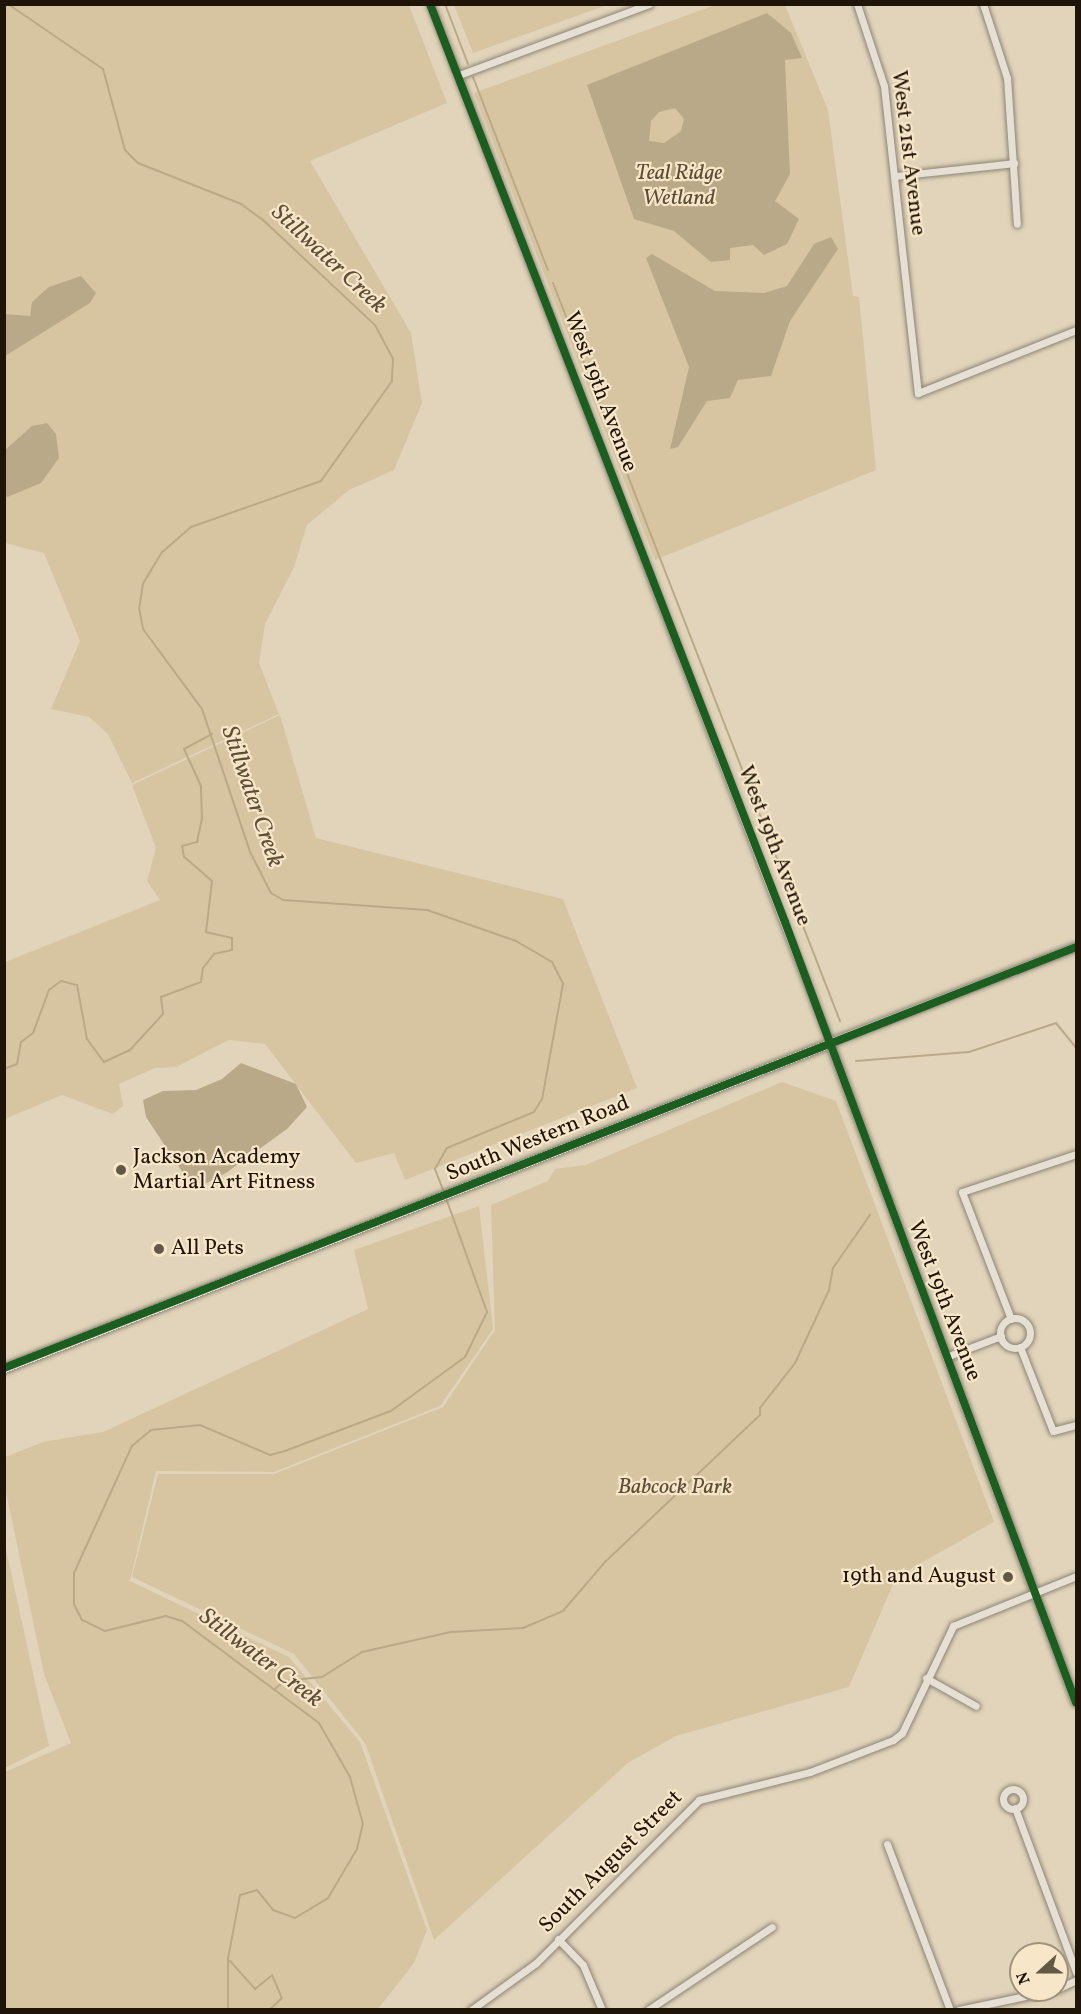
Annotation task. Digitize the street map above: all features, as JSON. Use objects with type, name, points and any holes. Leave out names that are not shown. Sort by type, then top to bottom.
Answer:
[{"type":"main road","name":"South Western Road","points":[[8,1366],[830,1043]]},
{"type":"street","name":"West 19th Avenue","points":[[430,4],[830,1043],[1077,1703]]},
{"type":"street","points":[[459,75],[649,4]]},
{"type":"street","name":"West 21st Avenue","points":[[857,4],[885,86],[918,393],[1077,330]]},
{"type":"street","points":[[983,4],[1007,78],[1017,224]]},
{"type":"street","points":[[895,176],[1014,163]]},
{"type":"street","name":"South Western Road","points":[[830,1043],[1077,947]]},
{"type":"street","points":[[1011,1319],[962,1192],[1077,1154]]},
{"type":"street","points":[[946,1357],[1001,1336],[1011,1319]]},
{"type":"street","points":[[1001,1336],[1010,1347],[1020,1347],[1027,1342],[1029,1329],[1020,1319],[1011,1319]]},
{"type":"street","points":[[1020,1347],[1053,1431],[1077,1425]]},
{"type":"street","name":"South August Street","points":[[471,2010],[536,1963],[699,1800],[810,1772],[893,1740],[902,1733],[926,1678],[953,1626],[1077,1576]]},
{"type":"street","points":[[926,1678],[976,1706]]},
{"type":"street","points":[[1016,1808],[1077,1972]]},
{"type":"street","points":[[887,1844],[950,2010]]},
{"type":"street","points":[[648,2010],[772,1927]]},
{"type":"street","points":[[558,1939],[583,1965],[602,2010]]},
{"type":"street","points":[[959,2010],[1009,1999]]},
{"type":"green space","points":[[4,5],[409,5],[447,103],[310,161],[411,333],[422,403],[394,470],[349,490],[307,525],[294,567],[265,624],[259,663],[279,714],[132,783],[108,734],[89,717],[51,709],[80,641],[44,553],[5,543]]},
{"type":"green space","points":[[454,5],[607,5],[473,53]]},
{"type":"green space","name":"Teal Ridge Wetland","points":[[715,5],[785,5],[828,110],[853,296],[859,297],[876,470],[655,560],[474,93]]},
{"type":"green space","points":[[280,715],[316,838],[563,899],[637,1088],[405,1180],[394,1153],[356,1163],[265,1044],[229,1040],[176,1067],[155,1068],[119,1084],[123,1106],[113,1114],[62,1095],[5,1119],[5,962],[160,900],[147,881],[156,848],[132,785]]},
{"type":"green space","name":"Babcock Park","points":[[782,1082],[836,1101],[994,1522],[896,1577],[849,1687],[676,1736],[628,1763],[434,1940],[365,1743],[294,1654],[132,1577],[158,1474],[274,1474],[443,1407],[495,1330],[491,1205],[548,1181],[555,1169],[586,1165]]},
{"type":"green space","points":[[479,1206],[493,1329],[440,1406],[274,1472],[156,1471],[130,1581],[289,1657],[360,1742],[427,1930],[414,1963],[378,2009],[5,2009],[5,1772],[71,1743],[44,1674],[5,1487],[5,1457],[43,1442],[103,1432],[368,1309],[354,1250]]},
{"type":"green space","points":[[4,1540],[49,1746],[5,1768],[4,1768]]},
{"type":"shaded area","points":[[767,13],[791,33],[802,58],[785,60],[790,174],[775,201],[799,219],[787,244],[764,255],[753,245],[730,248],[730,260],[711,262],[674,231],[634,219],[587,85]],"holes":[[[675,108],[684,119],[681,131],[664,143],[649,141],[651,121],[659,112]]]},
{"type":"shaded area","points":[[831,237],[838,249],[790,321],[771,376],[738,380],[730,398],[707,401],[678,447],[670,449],[689,367],[646,258],[652,254],[715,291],[764,293],[787,286],[814,244]]},
{"type":"shaded area","points":[[81,276],[96,293],[90,303],[5,356],[5,314],[30,316],[32,302],[49,287]]},
{"type":"shaded area","points":[[47,423],[56,434],[59,458],[41,483],[5,498],[5,450],[32,426]]},
{"type":"shaded area","points":[[241,1063],[296,1084],[307,1107],[287,1129],[226,1173],[199,1187],[191,1185],[146,1117],[143,1100],[163,1091],[196,1090],[222,1079]]},
{"type":"waterway","name":"Stillwater Creek","points":[[8,4],[103,69],[125,150],[138,163],[241,204],[262,219],[375,325],[393,359],[392,381],[321,481],[191,527],[162,552],[143,584],[139,608],[143,629],[202,709],[250,852],[271,893],[283,900],[427,910],[516,941],[552,962],[563,984],[542,1099],[534,1112],[447,1148],[435,1169],[444,1193]]},
{"type":"waterway","points":[[445,4],[468,64]]},
{"type":"waterway","points":[[473,77],[548,270]]},
{"type":"waterway","points":[[553,283],[840,1021]]},
{"type":"waterway","points":[[4,1069],[17,1064],[21,1042],[33,1033],[49,990],[61,981],[77,985],[87,1039],[104,1062],[130,1050],[163,1014],[161,997],[201,982],[203,968],[214,954],[232,950],[232,938],[206,932],[212,881],[184,857],[182,846],[197,842],[202,819],[201,786],[184,749],[212,734]]},
{"type":"waterway","points":[[856,1061],[969,1052],[1056,1023],[1076,1048]]},
{"type":"waterway","name":"Stillwater Creek","points":[[228,2010],[228,1959],[240,1895],[257,1890],[273,1910],[295,1918],[328,1898],[357,1849],[363,1824],[350,1777],[319,1723],[182,1621],[166,1616],[105,1631],[82,1620],[74,1604],[74,1573],[132,1446],[151,1430],[200,1425],[270,1455],[391,1411],[465,1357],[487,1312],[446,1198]]},
{"type":"waterway","points":[[274,1690],[284,1681],[322,1677],[362,1652],[451,1632],[523,1628],[563,1611],[605,1562],[760,1415],[760,1408],[795,1363],[829,1290],[833,1268],[870,1215]]},
{"type":"waterway","points":[[230,1961],[255,1989],[272,1975],[282,1998],[269,2010]]},
{"type":"cycle path","points":[[430,4],[785,922],[1076,1703]]},
{"type":"cycle path","points":[[4,1368],[1076,947]]},
{"type":"place","name":"Jackson Academy Martial Art Fitness","points":[[121,1170]]},
{"type":"place","name":"All Pets","points":[[159,1249]]},
{"type":"place","name":"19th and August","points":[[1008,1577]]}]
